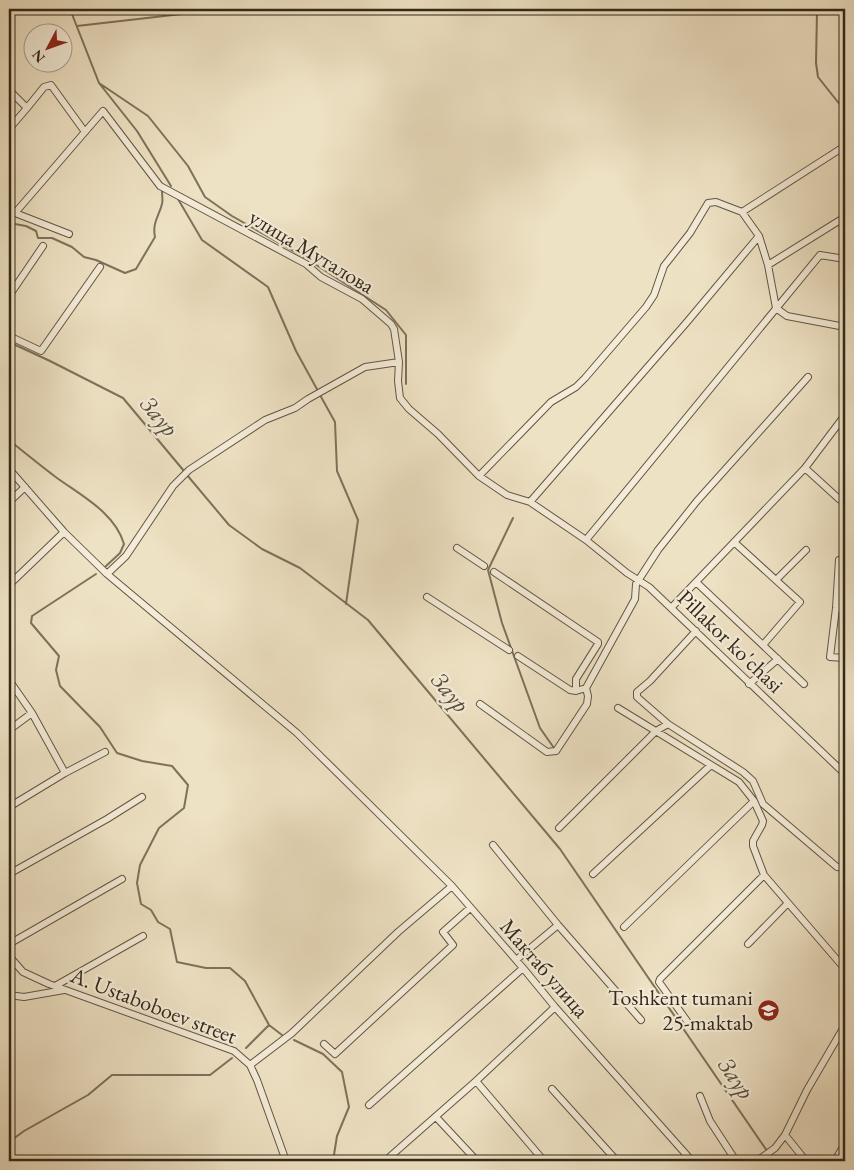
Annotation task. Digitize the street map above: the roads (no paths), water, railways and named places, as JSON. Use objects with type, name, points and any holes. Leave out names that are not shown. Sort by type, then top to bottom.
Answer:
[{"type":"street","points":[[9,129],[44,87],[51,85],[85,132],[12,213],[69,234]]},
{"type":"street","points":[[9,90],[27,108]]},
{"type":"street","name":"улица Муталова","points":[[85,132],[103,111],[160,186],[306,264],[321,277],[362,299],[394,329],[399,362],[398,381],[400,398],[409,409],[438,434],[479,476],[507,495],[530,502],[586,540]]},
{"type":"street","points":[[742,212],[845,146]]},
{"type":"street","points":[[479,476],[551,402],[580,383],[641,314],[654,295],[664,266],[690,233],[708,203],[716,202],[742,212],[759,236],[768,265],[776,308],[788,316],[845,327]]},
{"type":"street","points":[[768,265],[845,216]]},
{"type":"street","points":[[530,502],[759,236]]},
{"type":"street","points":[[9,296],[43,246]]},
{"type":"street","points":[[586,540],[820,255],[845,259]]},
{"type":"street","points":[[9,336],[41,351],[100,267]]},
{"type":"street","points":[[106,574],[126,556],[173,486],[189,470],[265,420],[295,408],[365,367],[399,362]]},
{"type":"street","points":[[480,704],[547,752],[556,751],[587,704],[586,688],[635,599],[638,580],[658,550],[697,501],[808,377]]},
{"type":"street","points":[[672,607],[804,468],[845,415]]},
{"type":"street","points":[[804,468],[840,499]]},
{"type":"street","name":"Мактаб улица","points":[[9,469],[64,532],[106,574],[297,733],[452,886],[555,1008],[692,1161]]},
{"type":"street","points":[[9,502],[25,487]]},
{"type":"street","points":[[9,580],[11,582],[64,532]]},
{"type":"street","name":"Pillakor ko'chasi","points":[[586,540],[672,607],[845,774]]},
{"type":"street","points":[[734,542],[777,579],[800,602],[764,645]]},
{"type":"street","points":[[457,548],[484,566]]},
{"type":"street","points":[[777,579],[806,550]]},
{"type":"street","points":[[845,560],[839,560],[830,657],[845,658]]},
{"type":"street","points":[[494,572],[598,642],[576,679],[576,690]]},
{"type":"street","points":[[696,582],[804,684]]},
{"type":"street","points":[[427,597],[508,650]]},
{"type":"street","points":[[836,608],[845,608]]},
{"type":"street","points":[[696,631],[650,681],[637,692],[637,697],[668,724],[743,772],[753,781],[762,804],[837,867],[845,868]]},
{"type":"street","points":[[518,656],[570,690],[586,688]]},
{"type":"street","points":[[750,684],[778,659]]},
{"type":"street","points":[[9,680],[32,713],[65,773]]},
{"type":"street","points":[[618,708],[739,782],[754,802],[763,824],[753,841],[753,846],[764,875],[787,904],[845,969]]},
{"type":"street","points":[[9,730],[32,713]]},
{"type":"street","points":[[559,828],[656,731],[668,724]]},
{"type":"street","points":[[9,807],[65,773],[106,752]]},
{"type":"street","points":[[592,874],[711,765]]},
{"type":"street","points":[[9,874],[108,819],[142,797]]},
{"type":"street","points":[[624,927],[754,802]]},
{"type":"street","points":[[493,844],[558,925],[641,1020]]},
{"type":"street","points":[[687,1020],[659,982],[660,979],[764,875]]},
{"type":"street","points":[[9,944],[122,879]]},
{"type":"street","points":[[250,1065],[292,1033],[398,932],[452,886]]},
{"type":"street","points":[[748,944],[787,904]]},
{"type":"street","points":[[324,1044],[335,1054],[453,945],[443,932],[470,908]]},
{"type":"street","points":[[516,960],[558,925]]},
{"type":"street","points":[[55,986],[143,936]]},
{"type":"street","name":"A. Ustaboboev street","points":[[9,956],[23,972],[55,986],[234,1051],[250,1065],[286,1161]]},
{"type":"street","points":[[369,1105],[523,968]]},
{"type":"street","points":[[9,996],[24,998],[65,990]]},
{"type":"street","points":[[385,1161],[393,1158],[555,1008]]},
{"type":"street","points":[[757,1161],[775,1148],[785,1136],[807,1090],[845,1025]]},
{"type":"street","points":[[476,1082],[544,1161]]},
{"type":"street","points":[[552,1089],[617,1161]]},
{"type":"street","points":[[700,1096],[710,1121],[736,1161]]},
{"type":"street","points":[[436,1117],[477,1161]]},
{"type":"street","points":[[785,1136],[806,1161]]},
{"type":"street","points":[[835,1161],[845,1143]]},
{"type":"waterway","points":[[70,9],[99,83],[137,131],[171,186]]},
{"type":"waterway","points":[[77,26],[216,9]]},
{"type":"waterway","points":[[814,9],[817,11],[816,63],[818,77],[845,111]]},
{"type":"waterway","points":[[99,83],[148,116],[188,166],[205,197],[232,216],[304,257],[386,310],[406,335],[406,384]]},
{"type":"waterway","points":[[9,223],[26,226],[36,231],[38,238],[52,238],[72,247],[84,257],[96,260],[125,273],[136,269],[155,237],[155,224],[161,208],[162,191]]},
{"type":"waterway","points":[[178,199],[202,240],[268,287],[296,351],[318,391]]},
{"type":"waterway","name":"Заур","points":[[9,342],[123,398],[184,471]]},
{"type":"waterway","points":[[320,395],[335,422],[337,471],[358,520],[346,604]]},
{"type":"waterway","points":[[9,440],[96,506],[113,523],[120,533],[124,544],[120,553],[105,567]]},
{"type":"waterway","name":"Заур","points":[[187,475],[229,525],[262,549],[300,568],[368,620],[560,849],[774,1161]]},
{"type":"waterway","points":[[513,518],[488,570],[502,623],[540,728],[554,748]]},
{"type":"waterway","points":[[96,574],[32,616],[31,623],[59,656],[56,670],[60,686],[100,727],[117,753],[142,761],[172,766],[188,785],[184,808],[159,828],[140,865],[137,883],[141,904],[151,910],[158,922],[170,929],[177,962],[206,968],[230,968],[245,981],[269,1025],[282,1035]]},
{"type":"waterway","points":[[246,1048],[269,1025]]},
{"type":"waterway","points":[[294,1040],[323,1054],[342,1072],[349,1107],[337,1136],[333,1161]]},
{"type":"waterway","points":[[9,1142],[24,1131],[88,1095],[112,1075],[210,1075],[232,1058]]},
{"type":"place","name":"Toshkent tumani 25-maktab","points":[[769,1010]]}]
